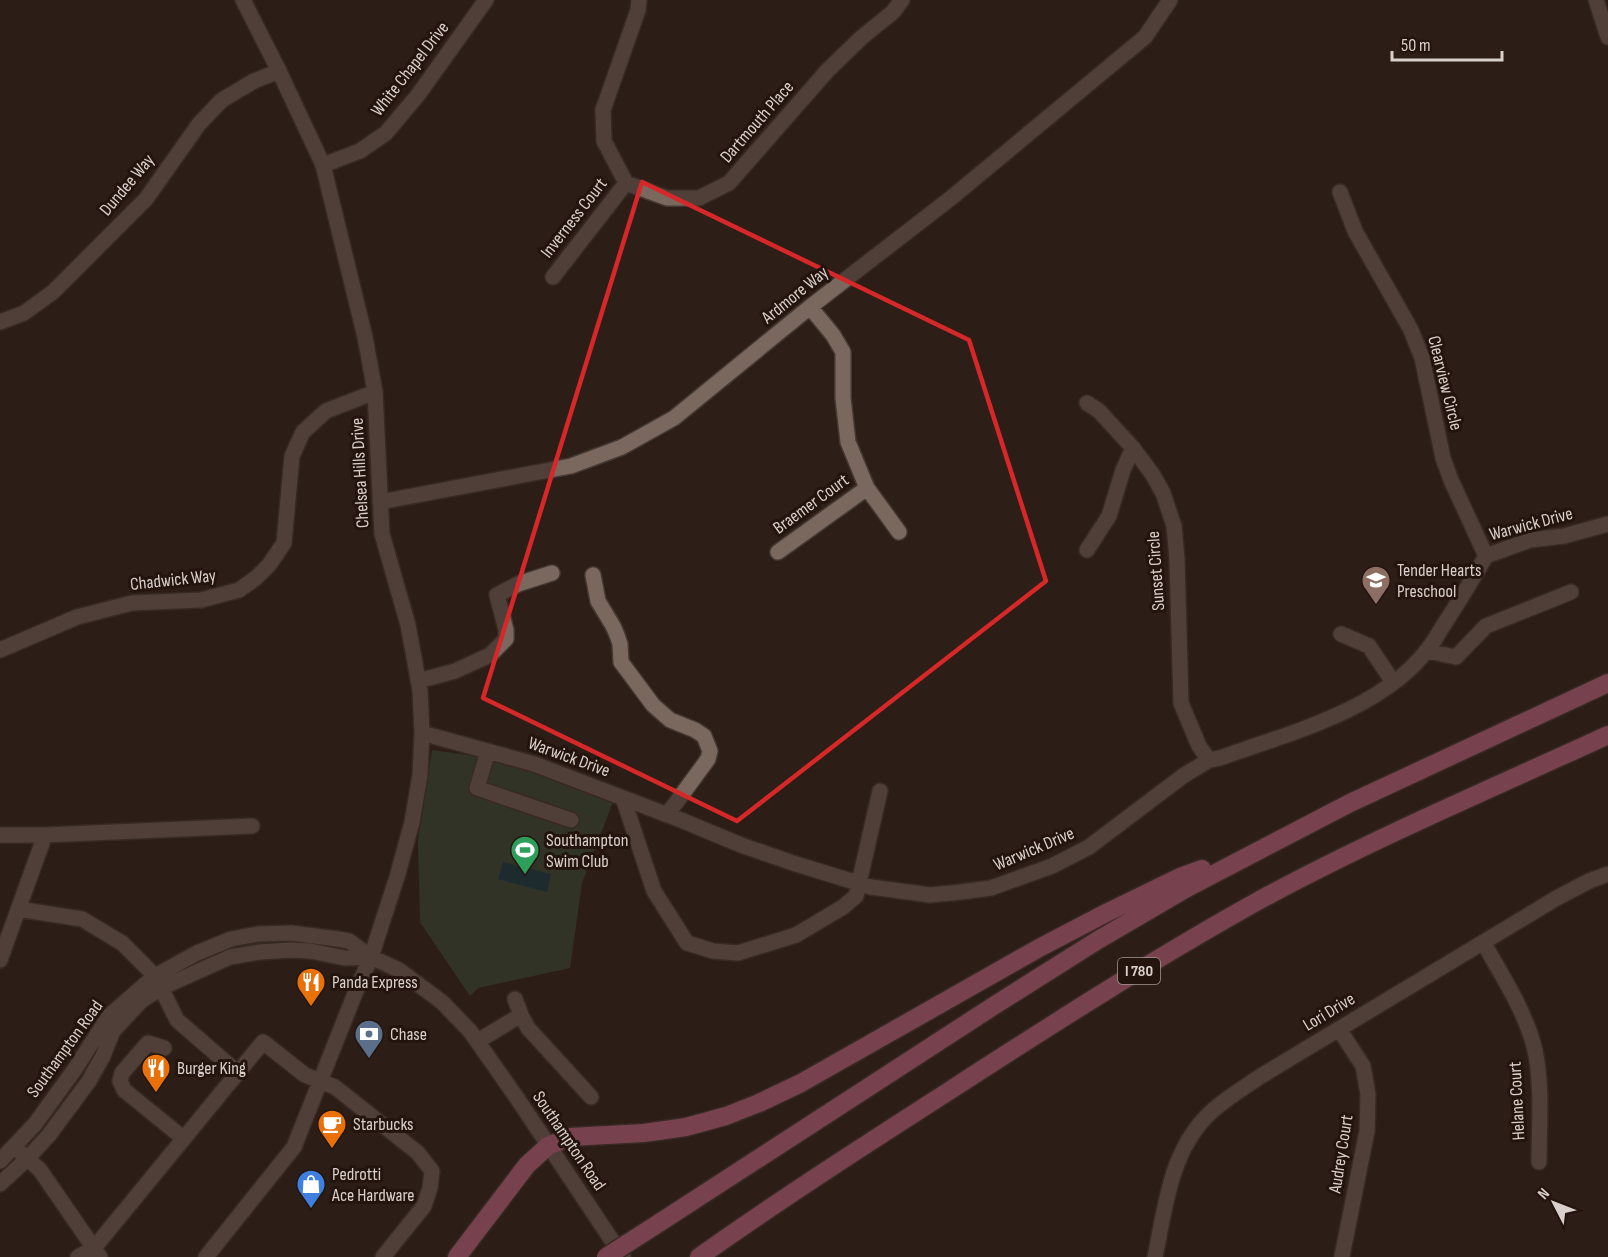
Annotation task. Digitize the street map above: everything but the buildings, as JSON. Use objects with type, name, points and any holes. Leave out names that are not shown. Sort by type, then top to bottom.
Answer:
[{"type":"highway","name":"I 780","points":[[606,1257],[1098,940],[1187,888],[1350,803],[1608,683]]},
{"type":"highway","name":"I 780","points":[[699,1257],[765,1210],[1157,959],[1270,895],[1384,838],[1608,735]]},
{"type":"highway","points":[[458,1257],[527,1165],[548,1146],[570,1137],[644,1133],[686,1127],[726,1116],[759,1103],[801,1083],[1108,912],[1180,877],[1273,842]]},
{"type":"street","name":"Chelsea Hills Drive","points":[[206,1257],[294,1147],[357,986],[371,957],[397,877],[412,822],[420,775],[422,733],[418,681],[408,625],[382,534],[375,392],[365,337],[323,165],[243,0]]},
{"type":"street","name":"White Chapel Drive","points":[[323,165],[360,151],[386,132],[417,95],[486,0]]},
{"type":"street","points":[[626,183],[604,141],[603,110],[638,10],[639,0]]},
{"type":"street","name":"Dartmouth Place","points":[[626,183],[668,198],[699,198],[729,183],[827,71],[892,12],[902,0]]},
{"type":"street","name":"Ardmore Way","points":[[380,502],[571,466],[622,447],[674,418],[810,307],[951,198],[1145,37],[1170,0]]},
{"type":"street","points":[[1600,2],[1608,37]]},
{"type":"street","name":"Dundee Way","points":[[0,322],[24,313],[53,292],[146,199],[199,124],[222,100],[254,81],[279,71]]},
{"type":"street","name":"Inverness Court","points":[[553,278],[626,183]]},
{"type":"street","name":"Clearview Circle","points":[[1340,192],[1355,231],[1419,348],[1443,458],[1486,556]]},
{"type":"street","points":[[810,307],[833,335],[843,352],[843,398],[848,442],[867,488],[899,531]]},
{"type":"street","name":"Chadwick Way","points":[[0,650],[77,617],[99,611],[132,603],[201,600],[238,590],[247,584],[269,565],[284,543],[292,456],[303,432],[326,411],[375,392]]},
{"type":"street","name":"Sunset Circle","points":[[1087,403],[1098,411],[1134,448],[1163,493],[1173,526],[1177,559],[1181,702],[1199,746],[1209,760]]},
{"type":"street","points":[[1087,550],[1109,516],[1123,470],[1134,448]]},
{"type":"street","name":"Braemer Court","points":[[778,552],[867,488]]},
{"type":"street","name":"Warwick Drive","points":[[422,733],[534,764],[741,845],[859,883],[930,895],[991,888],[1052,866],[1089,847],[1183,776],[1209,760],[1220,759],[1330,718],[1366,702],[1406,674],[1427,651],[1486,556],[1530,540],[1564,536],[1608,524]]},
{"type":"street","points":[[418,681],[454,671],[490,655],[506,639],[506,630],[497,595],[518,584],[552,573]]},
{"type":"street","points":[[593,574],[598,601],[613,626],[620,644],[621,662],[653,705],[670,720],[704,736],[709,744],[708,759],[667,815]]},
{"type":"street","points":[[1427,651],[1456,657],[1486,626],[1571,592]]},
{"type":"street","points":[[1341,634],[1369,646],[1393,682]]},
{"type":"street","points":[[488,751],[477,788],[571,820]]},
{"type":"street","points":[[623,798],[654,891],[687,943],[713,951],[738,953],[796,935],[843,907],[856,896],[880,791]]},
{"type":"street","points":[[0,835],[252,826]]},
{"type":"street","points":[[0,960],[45,835]]},
{"type":"street","name":"Lori Drive","points":[[1155,1257],[1170,1186],[1179,1159],[1191,1136],[1205,1118],[1261,1076],[1555,899],[1608,874]]},
{"type":"street","points":[[18,909],[82,919],[122,943],[158,982],[177,1020],[237,1072]]},
{"type":"street","name":"Helane Court","points":[[1483,942],[1518,1005],[1534,1046],[1539,1077],[1539,1162]]},
{"type":"street","name":"Southampton Road","points":[[0,1161],[35,1124],[75,1069],[109,1016],[158,982],[230,957],[260,952],[291,950],[345,958],[371,957],[399,970],[442,1002],[470,1031],[623,1257]]},
{"type":"street","name":"Southampton Road","points":[[0,1184],[49,1134],[89,1081],[103,1056],[112,1031],[158,982]]},
{"type":"street","points":[[515,999],[528,1028],[591,1097]]},
{"type":"street","points":[[478,1041],[521,1015]]},
{"type":"street","name":"Audrey Court","points":[[1339,1029],[1363,1066],[1368,1094],[1367,1131],[1342,1256]]},
{"type":"street","points":[[78,1257],[97,1252],[183,1138],[263,1042],[305,1075],[335,1087],[418,1153],[432,1171],[430,1188],[424,1206],[383,1257]]},
{"type":"street","points":[[164,1048],[148,1043],[122,1072],[120,1081],[124,1090],[183,1138]]},
{"type":"street","points":[[15,1147],[40,1170],[97,1252]]},
{"type":"highlighted area","points":[[642,182],[969,340],[1046,581],[737,821],[483,698]]},
{"type":"green space","points":[[432,750],[496,759],[613,802],[582,883],[570,968],[478,988],[470,996],[420,922],[418,840]]},
{"type":"water","name":"Southampton Swim Club","points":[[503,862],[551,874],[547,892],[498,879]]},
{"type":"place","name":"Tender Hearts Preschool","points":[[1376,606]]},
{"type":"place","name":"Southampton Swim Club","points":[[525,876]]},
{"type":"place","name":"Panda Express","points":[[311,1008]]},
{"type":"place","name":"Chase","points":[[369,1060]]},
{"type":"place","name":"Burger King","points":[[156,1094]]},
{"type":"place","name":"Starbucks","points":[[332,1150]]},
{"type":"place","name":"Pedrotti Ace Hardware","points":[[311,1210]]}]
